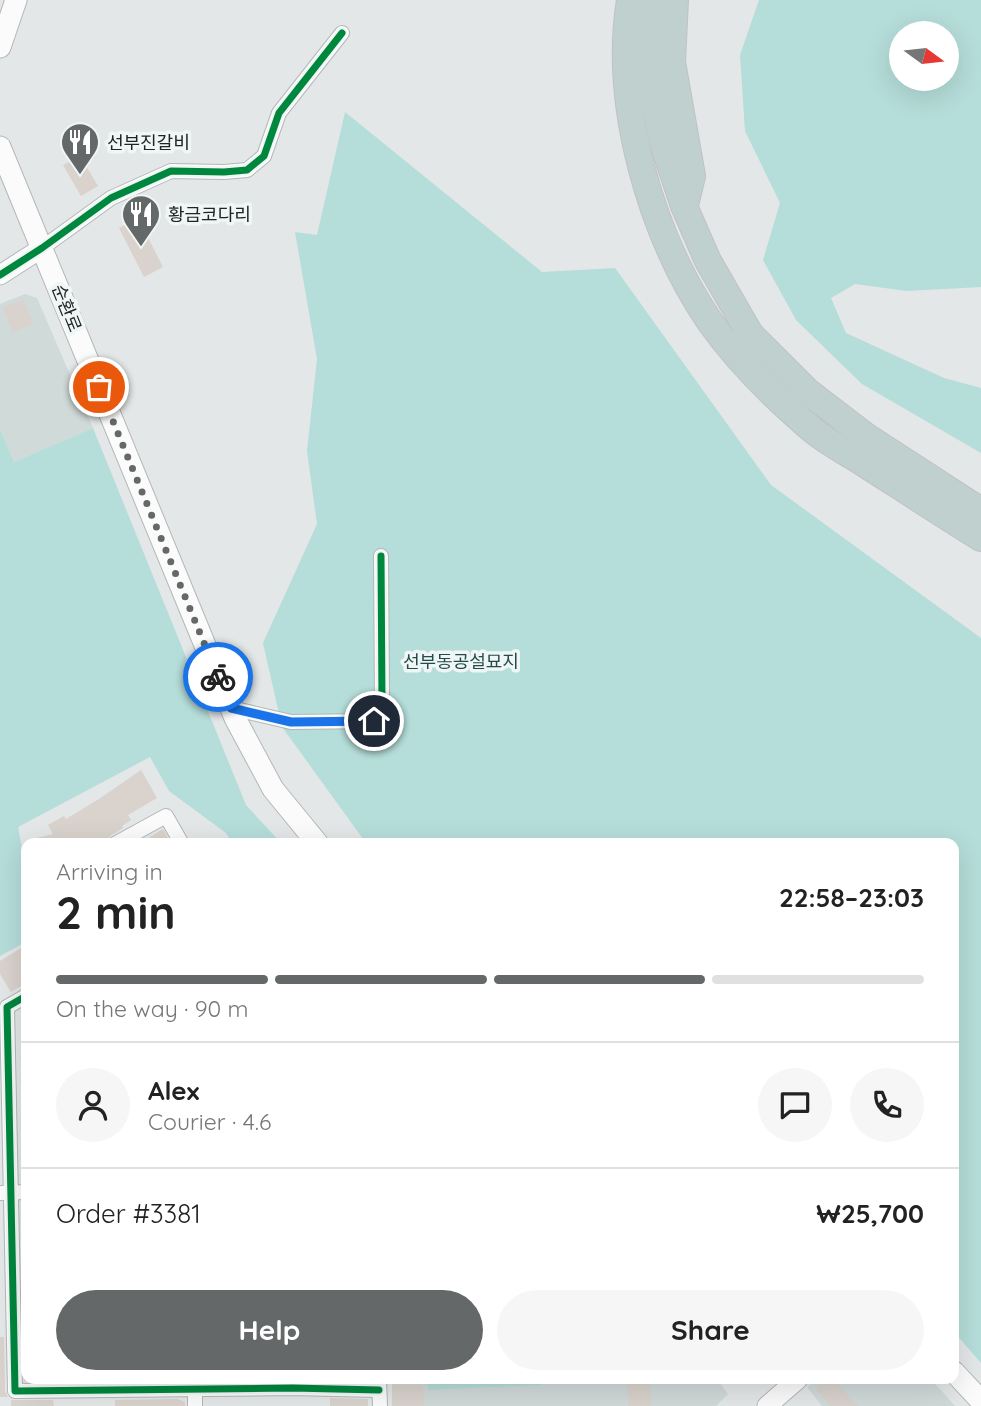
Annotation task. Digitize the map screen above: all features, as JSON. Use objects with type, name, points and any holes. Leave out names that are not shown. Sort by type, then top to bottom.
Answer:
[{"type":"highway","points":[[630,0],[626,77],[637,150],[654,209],[678,269],[711,323],[750,369],[810,428],[981,538]]},
{"type":"highway","points":[[652,0],[650,79],[662,140],[684,206],[708,261],[750,334],[807,391],[867,438],[981,511]]},
{"type":"highway","points":[[674,0],[672,62],[692,176],[684,206]]},
{"type":"main road","points":[[0,47],[16,0]]},
{"type":"main road","name":"순환로","points":[[0,147],[231,708],[273,789],[313,838]]},
{"type":"main road","points":[[959,1377],[981,1401]]},
{"type":"street","points":[[0,275],[111,198],[171,171],[247,170],[264,156],[279,113],[342,33]]},
{"type":"street","points":[[231,708],[291,722],[374,721],[382,702],[381,556]]},
{"type":"street","points":[[126,838],[166,816],[179,838]]},
{"type":"street","points":[[21,999],[7,1007],[5,1193],[15,1391],[105,1385],[379,1384],[380,1406]]},
{"type":"street","points":[[767,1406],[792,1384]]},
{"type":"street","points":[[195,1385],[195,1406]]},
{"type":"shaded area","points":[[25,294],[37,298],[93,428],[14,462],[0,429],[0,304]]},
{"type":"shaded area","points":[[392,1384],[721,1384],[728,1394],[716,1406],[392,1406]]},
{"type":"shaded area","points":[[810,1384],[935,1384],[955,1406],[822,1406],[807,1387]]},
{"type":"green space","points":[[759,0],[981,0],[981,287],[907,291],[855,284],[831,298],[846,333],[944,378],[981,388],[981,453],[862,384],[796,320],[763,260],[780,203],[745,131],[740,55]]},
{"type":"green space","name":"선부동공설묘지","points":[[345,112],[542,272],[615,268],[771,485],[981,638],[981,1363],[959,1338],[959,838],[362,838],[282,727],[263,643],[317,524],[307,451],[317,359],[295,232],[317,235]]},
{"type":"green space","points":[[93,428],[246,805],[276,838],[229,838],[169,791],[150,757],[18,827],[21,843],[21,945],[0,956],[0,429],[14,462]]},
{"type":"green space","points":[[427,1384],[541,1384],[541,1385],[428,1390]]},
{"type":"building","name":"선부진갈비","points":[[80,156],[98,186],[81,196],[63,165]]},
{"type":"building","name":"황금코다리","points":[[138,218],[163,267],[144,277],[119,228]]},
{"type":"building","points":[[24,300],[33,324],[12,332],[3,307]]},
{"type":"building","points":[[141,770],[157,798],[128,815],[131,820],[109,838],[37,838],[53,834],[48,825],[64,816],[66,819]]},
{"type":"building","points":[[163,829],[168,838],[149,838]]},
{"type":"building","points":[[21,948],[21,986],[11,992],[0,974],[0,961]]},
{"type":"building","points":[[0,1337],[4,1337],[5,1391],[8,1397],[0,1397]]},
{"type":"building","points":[[627,1384],[650,1384],[651,1406],[628,1406]]},
{"type":"building","points":[[822,1384],[838,1384],[858,1406],[831,1406],[816,1389]]},
{"type":"building","points":[[392,1385],[423,1385],[424,1406],[392,1406]]},
{"type":"building","points":[[330,1398],[368,1399],[368,1406],[330,1406]]},
{"type":"building","points":[[177,1399],[185,1402],[185,1406],[115,1406],[115,1400]]},
{"type":"building","points":[[11,1400],[53,1400],[54,1406],[11,1406]]},
{"type":"cycle path","points":[[0,275],[111,198],[171,171],[247,170],[264,156],[279,113],[342,33]]},
{"type":"cycle path","points":[[231,708],[291,722],[374,721],[382,702],[381,556]]},
{"type":"cycle path","points":[[21,999],[7,1007],[15,1391],[292,1388],[379,1390]]},
{"type":"way so far","points":[[99,387],[218,677]]},
{"type":"place","name":"선부진갈비","points":[[80,176]]},
{"type":"place","name":"황금코다리","points":[[141,248]]},
{"type":"route","points":[[218,677],[231,708],[291,722],[374,721]]}]
